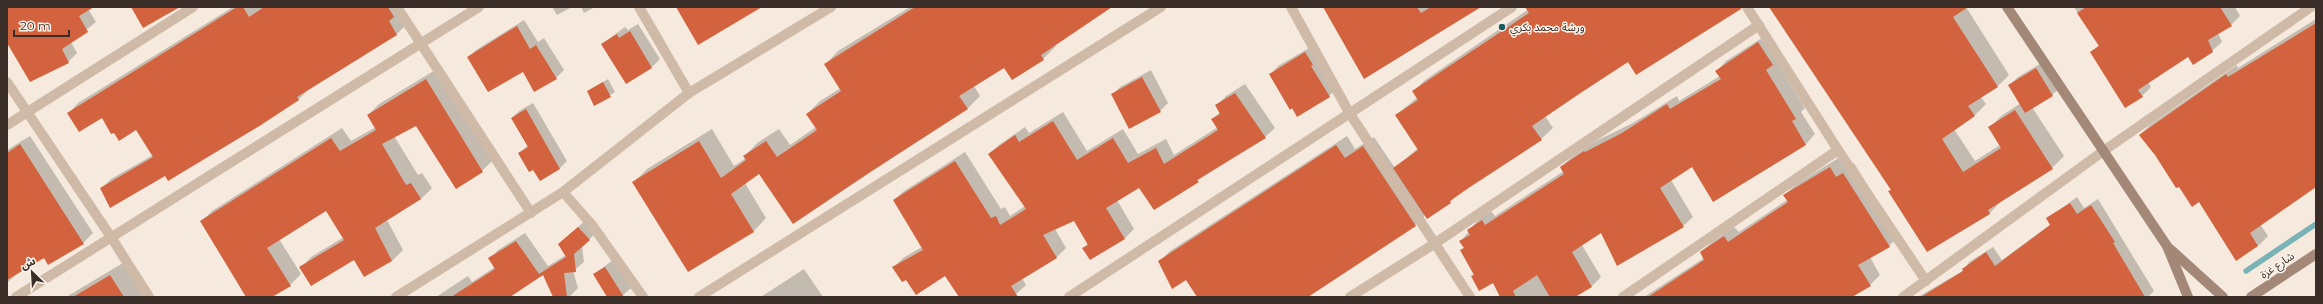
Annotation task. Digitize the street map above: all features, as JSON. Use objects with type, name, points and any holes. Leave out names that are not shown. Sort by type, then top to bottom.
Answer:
[{"type":"street","points":[[7,125],[193,7]]},
{"type":"street","points":[[397,7],[531,213]]},
{"type":"street","points":[[16,297],[479,7]]},
{"type":"street","points":[[639,7],[689,93]]},
{"type":"street","points":[[396,297],[562,192],[689,93],[831,7]]},
{"type":"street","points":[[698,297],[1161,7]]},
{"type":"street","points":[[1291,7],[1350,114],[1470,297]]},
{"type":"street","points":[[1069,297],[1511,7]]},
{"type":"street","points":[[1747,7],[1838,150],[1926,281]]},
{"type":"street","points":[[2007,7],[2050,70],[2102,152],[2167,246],[2188,297]]},
{"type":"street","points":[[1908,296],[1926,281],[2102,152],[2311,7]]},
{"type":"street","points":[[1350,297],[1434,244],[1759,25]]},
{"type":"street","points":[[7,82],[111,237],[149,297]]},
{"type":"street","points":[[1622,297],[1838,150]]},
{"type":"street","points":[[562,192],[592,225],[643,297]]},
{"type":"street","points":[[2167,246],[2223,297]]},
{"type":"street","name":"شارع غزة","points":[[2251,297],[2316,254]]},
{"type":"building","points":[[7,7],[94,7],[79,16],[88,32],[62,49],[69,63],[30,82],[7,43]]},
{"type":"building","points":[[131,7],[180,7],[143,28]]},
{"type":"building","points":[[237,7],[243,7],[249,17],[264,7],[388,7],[394,17],[389,21],[397,35],[297,97],[299,100],[261,125],[168,181],[165,176],[110,208],[100,188],[153,157],[136,130],[119,141],[114,133],[111,134],[102,118],[79,132],[67,113]]},
{"type":"building","points":[[676,7],[762,7],[698,45]]},
{"type":"building","points":[[915,7],[1112,7],[1041,55],[1044,60],[1012,80],[1004,68],[959,96],[968,109],[793,224],[759,174],[731,194],[754,232],[688,272],[632,182],[699,141],[721,178],[746,160],[743,156],[766,141],[777,157],[817,130],[806,114],[841,91],[824,64]]},
{"type":"building","points":[[1323,7],[1417,7],[1421,13],[1431,7],[1481,7],[1364,79]]},
{"type":"building","points":[[1525,7],[1741,7],[1741,9],[1636,75],[1628,62],[1579,94],[1532,126],[1542,140],[1467,189],[1450,201],[1451,203],[1427,219],[1393,168],[1418,150],[1395,115],[1418,100],[1412,91],[1529,13]]},
{"type":"building","points":[[1769,7],[1968,7],[1953,17],[1998,87],[1968,106],[1975,116],[1942,139],[1963,172],[2001,148],[1988,127],[2015,110],[2053,169],[1988,210],[1990,214],[1927,252],[1888,191],[1891,190]]},
{"type":"building","points":[[2086,7],[2220,7],[2232,26],[2208,40],[2213,52],[2193,65],[2188,57],[2138,90],[2143,97],[2125,108],[2090,52],[2099,46],[2077,13]]},
{"type":"building","points":[[2316,23],[2316,187],[2250,233],[2258,246],[2236,261],[2199,202],[2192,207],[2179,187],[2176,188],[2155,155],[2139,135],[2226,74],[2228,77]]},
{"type":"building","points":[[517,26],[530,49],[536,45],[557,79],[534,92],[523,72],[488,92],[467,57]]},
{"type":"building","points":[[630,31],[652,68],[626,84],[601,44],[617,34],[619,38]]},
{"type":"building","points":[[1758,42],[1773,65],[1766,70],[1796,119],[1792,121],[1806,145],[1713,202],[1692,167],[1660,188],[1684,227],[1617,266],[1601,233],[1572,252],[1592,287],[1575,297],[1550,297],[1537,275],[1513,291],[1516,297],[1500,297],[1493,283],[1479,291],[1471,276],[1474,275],[1460,250],[1464,248],[1459,241],[1470,235],[1467,230],[1482,220],[1485,225],[1564,174],[1560,167],[1584,151],[1585,152],[1622,133],[1667,104],[1670,109],[1721,79],[1715,71]]},
{"type":"building","points":[[1305,52],[1313,65],[1311,66],[1330,97],[1297,117],[1292,108],[1290,110],[1269,74]]},
{"type":"building","points":[[2036,68],[2053,96],[2025,113],[2008,85]]},
{"type":"building","points":[[1142,77],[1161,112],[1129,129],[1111,94]]},
{"type":"building","points":[[426,79],[483,172],[456,189],[416,126],[382,144],[406,185],[411,183],[421,199],[375,228],[392,261],[364,277],[354,260],[311,286],[299,267],[344,240],[326,211],[267,248],[291,286],[272,297],[246,297],[200,221],[331,138],[340,151],[376,130],[367,115]]},
{"type":"building","points":[[603,82],[611,97],[594,106],[587,91]]},
{"type":"building","points":[[1235,93],[1266,138],[1197,180],[1199,182],[1154,210],[1139,188],[1106,208],[1125,239],[1090,260],[1082,248],[1088,245],[1074,221],[1043,235],[1057,258],[1011,286],[1018,297],[959,297],[945,276],[916,295],[906,280],[902,282],[892,267],[923,250],[893,200],[955,161],[991,218],[996,216],[1000,225],[1026,209],[988,154],[1015,135],[1019,142],[1053,121],[1077,160],[1113,138],[1128,163],[1156,148],[1164,164],[1218,130],[1211,119],[1220,114],[1215,105]]},
{"type":"building","points":[[526,109],[560,169],[540,181],[533,170],[529,172],[518,153],[528,147],[511,118]]},
{"type":"building","points":[[20,144],[84,244],[48,265],[44,258],[7,280],[7,153]]},
{"type":"building","points":[[1336,145],[1345,158],[1363,146],[1416,226],[1308,297],[1197,297],[1186,280],[1172,289],[1158,261]]},
{"type":"building","points":[[1830,167],[1836,177],[1843,173],[1890,247],[1858,265],[1871,286],[1852,297],[1648,297],[1704,260],[1700,252],[1724,236],[1728,242],[1788,202],[1783,195]]},
{"type":"building","points":[[2070,203],[2077,214],[2091,205],[2115,242],[2113,243],[2145,297],[1921,297],[1963,271],[1962,269],[1986,252],[1995,266],[2050,225],[2046,218]]},
{"type":"building","points":[[578,227],[590,240],[574,254],[576,272],[564,273],[567,297],[553,297],[543,275],[510,297],[451,297],[495,269],[488,258],[516,241],[539,274],[566,257],[558,244]]},
{"type":"building","points":[[605,267],[624,297],[607,297],[593,274]]},
{"type":"building","points":[[110,275],[124,297],[73,297]]},
{"type":"waterway","points":[[2246,271],[2316,224]]},
{"type":"place","name":"ورشة محمد بكري","points":[[1502,27]]}]
